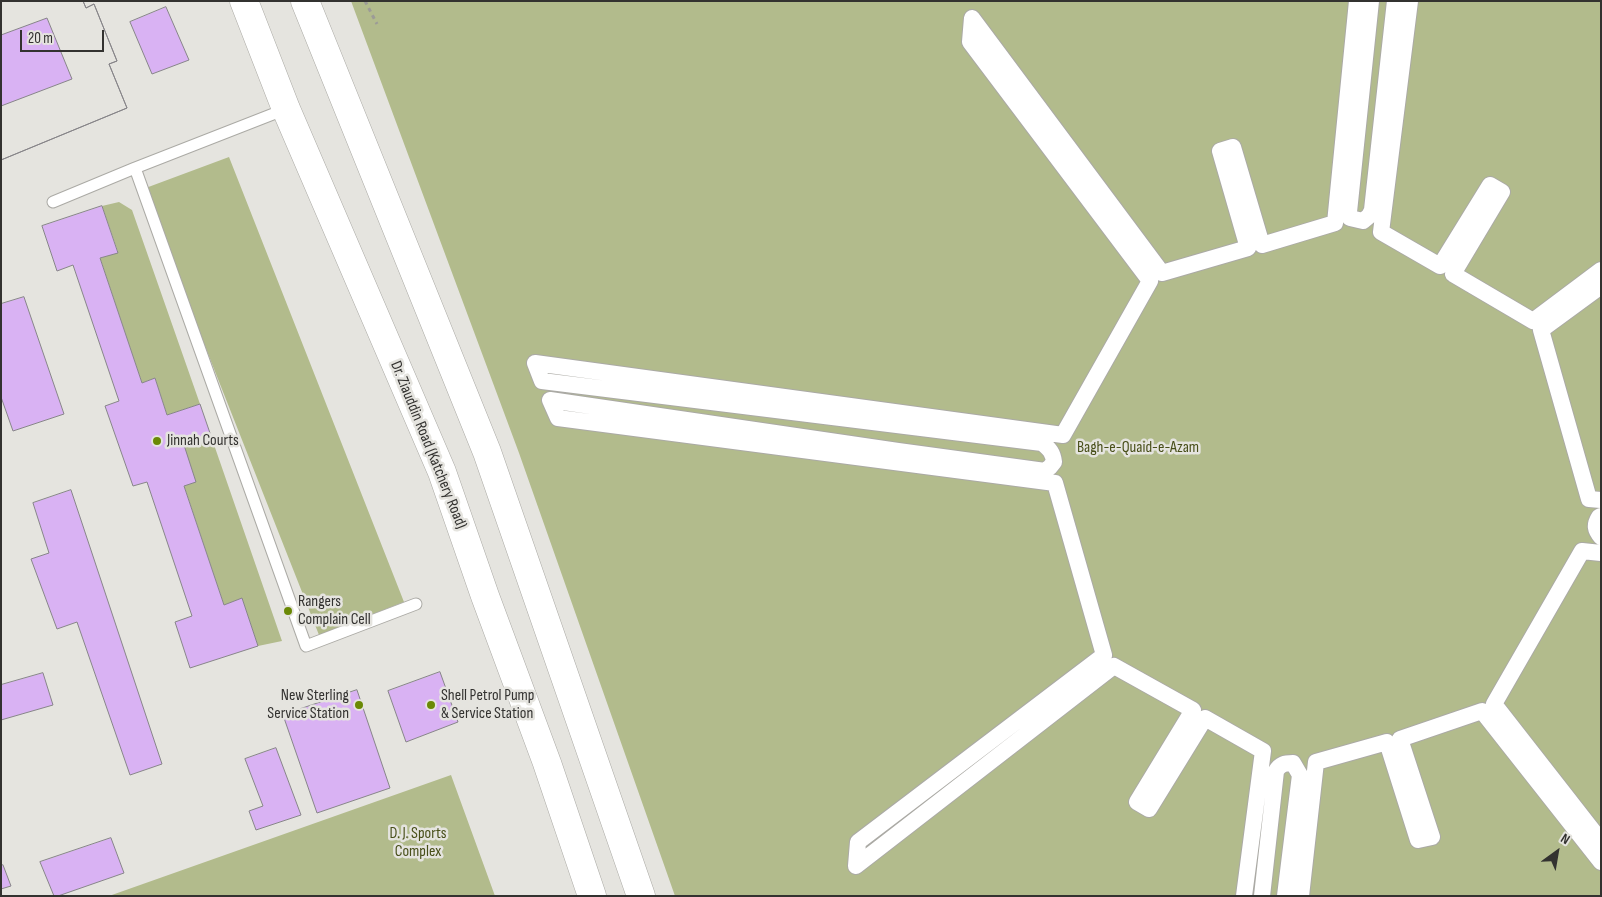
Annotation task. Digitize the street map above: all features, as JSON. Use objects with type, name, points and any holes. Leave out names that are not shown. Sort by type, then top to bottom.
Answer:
[{"type":"main road","name":"Dr. Ziauddin Road (Katchery Road)","points":[[244,1],[286,109],[442,472],[485,596],[547,763],[592,896]]},
{"type":"main road","points":[[304,1],[487,452],[641,896]]},
{"type":"street","points":[[1244,896],[1263,751],[1205,718],[1149,809],[1137,802],[1193,710],[1114,666],[856,866],[858,842],[1104,655],[1055,483],[558,418],[550,400],[859,446],[1044,471],[1050,468],[1054,462],[1050,449],[1042,444],[542,381],[535,363],[1063,435],[1150,281],[970,42],[972,18],[1162,273],[1248,248],[1220,151],[1233,147],[1262,245],[1335,223],[1357,1]]},
{"type":"street","points":[[1371,1],[1349,212],[1350,218],[1363,221],[1372,210],[1395,1]]},
{"type":"street","points":[[1410,1],[1381,232],[1440,266],[1490,185],[1502,192],[1453,274],[1533,321],[1601,270]]},
{"type":"street","points":[[1601,286],[1541,330],[1589,499],[1601,500]]},
{"type":"street","points":[[1601,516],[1595,524],[1596,532],[1601,537]]},
{"type":"street","points":[[1601,553],[1582,551],[1494,704],[1601,841]]},
{"type":"street","points":[[1301,896],[1316,762],[1387,742],[1418,840],[1432,837],[1400,738],[1482,711],[1601,862]]},
{"type":"street","points":[[1262,896],[1276,771],[1279,766],[1285,763],[1293,763],[1300,776],[1285,896]]},
{"type":"lane","points":[[53,202],[286,109]]},
{"type":"lane","points":[[135,168],[306,646],[416,604]]},
{"type":"path","points":[[365,1],[376,24]]},
{"type":"green space","name":"Bagh-e-Quaid-e-Azam","points":[[351,1],[1601,1],[1601,896],[675,896],[519,453]]},
{"type":"green space","points":[[229,157],[404,602],[319,635],[143,189]]},
{"type":"green space","points":[[119,202],[132,210],[200,404],[167,415],[155,378],[142,383],[100,258],[118,252],[102,206]]},
{"type":"green space","points":[[211,436],[282,641],[258,646],[242,599],[224,605],[184,486],[184,445]]},
{"type":"green space","name":"D. J. Sports Complex","points":[[451,775],[495,896],[109,896]]},
{"type":"building","points":[[1,1],[83,1],[86,8],[94,4],[117,61],[109,64],[127,108],[1,160],[1,106],[72,79],[47,18],[1,35]]},
{"type":"building","points":[[1,1],[83,1],[86,8],[94,4],[117,61],[109,64],[127,108],[1,160]]},
{"type":"building","points":[[166,7],[189,60],[152,74],[130,22]]},
{"type":"building","name":"Jinnah Courts","points":[[102,206],[118,253],[100,258],[142,383],[155,378],[167,415],[200,404],[211,436],[184,445],[196,482],[184,486],[224,605],[242,598],[258,646],[190,668],[175,622],[192,616],[147,482],[133,486],[105,406],[119,401],[73,265],[57,271],[42,226]]},
{"type":"building","points":[[24,297],[64,414],[13,431],[1,397],[1,304]]},
{"type":"building","points":[[71,490],[162,764],[130,775],[77,622],[57,629],[31,559],[49,553],[33,503]]},
{"type":"building","points":[[440,672],[458,722],[406,742],[388,691]]},
{"type":"building","points":[[43,673],[53,705],[1,720],[1,685]]},
{"type":"building","points":[[357,690],[390,788],[317,813],[283,715]]},
{"type":"building","points":[[276,748],[301,815],[256,830],[249,811],[263,806],[245,759]]},
{"type":"building","points":[[111,838],[124,873],[54,896],[40,862]]},
{"type":"building","points":[[3,865],[11,886],[1,889],[1,866]]},
{"type":"place","name":"Jinnah Courts","points":[[157,441]]},
{"type":"place","name":"Rangers Complain Cell","points":[[288,611]]},
{"type":"place","name":"New Sterling Service Station","points":[[359,705]]},
{"type":"place","name":"Shell Petrol Pump & Service Station","points":[[431,705]]}]
